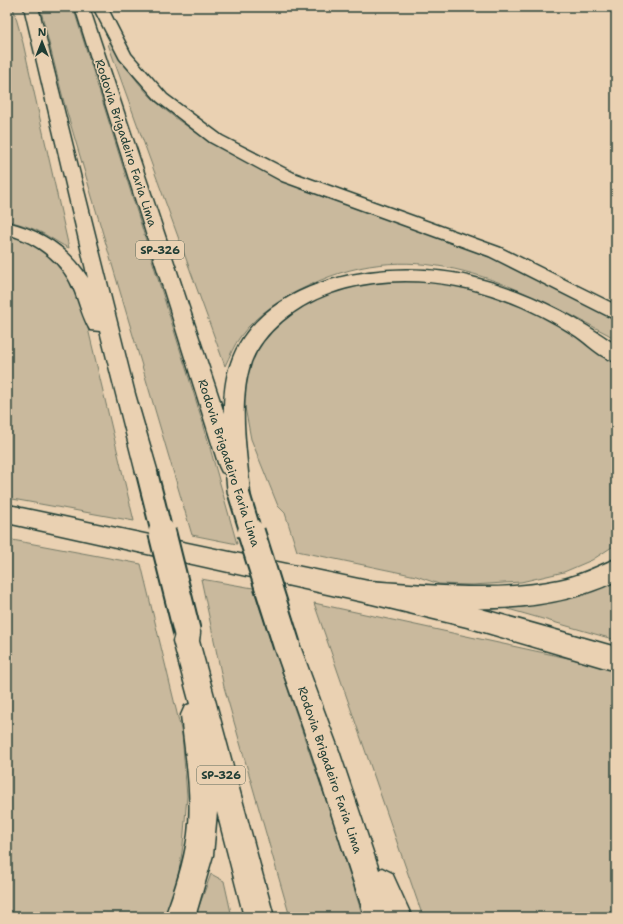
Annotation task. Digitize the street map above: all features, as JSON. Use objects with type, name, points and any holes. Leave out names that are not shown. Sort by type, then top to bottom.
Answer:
[{"type":"main road","name":"SP-326","points":[[31,7],[125,394],[147,473],[186,636],[259,917]]},
{"type":"main road","name":"Rodovia Brigadeiro Faria Lima","points":[[82,7],[287,646],[325,751],[380,917]]},
{"type":"main road","points":[[100,7],[125,56],[157,92],[216,139],[288,177],[494,252],[616,313]]},
{"type":"main road","points":[[7,228],[16,230],[43,242],[61,255],[76,275],[125,394]]},
{"type":"main road","points":[[239,494],[234,401],[235,380],[241,360],[251,342],[265,325],[301,298],[326,288],[353,280],[403,274],[440,276],[469,281],[498,289],[539,308],[602,344],[616,355]]},
{"type":"main road","points":[[8,514],[368,592],[467,616],[616,659]]},
{"type":"main road","points":[[368,592],[470,598],[521,596],[552,593],[580,586],[616,569]]},
{"type":"main road","points":[[180,917],[193,881],[202,826],[202,788],[186,636]]},
{"type":"main road","points":[[325,751],[396,917]]},
{"type":"shaded area","points":[[7,7],[13,7],[23,43],[69,248],[34,229],[7,221]]},
{"type":"shaded area","points":[[40,7],[73,7],[203,423],[237,544],[192,535],[64,102]]},
{"type":"shaded area","points":[[110,42],[135,79],[146,92],[178,120],[206,139],[265,171],[444,238],[531,276],[574,297],[616,320],[616,340],[537,298],[501,283],[464,271],[427,265],[389,264],[350,270],[310,285],[281,300],[254,320],[247,328],[240,337],[225,366],[108,44]]},
{"type":"shaded area","points":[[7,234],[37,247],[58,264],[66,274],[79,300],[85,316],[134,521],[7,498]]},
{"type":"shaded area","points":[[407,278],[470,285],[530,309],[600,349],[616,363],[615,545],[592,560],[564,572],[521,582],[472,585],[439,584],[416,576],[297,551],[285,513],[278,506],[251,439],[244,402],[246,374],[255,349],[272,328],[291,310],[342,286]]},
{"type":"shaded area","points":[[7,539],[141,564],[182,734],[187,796],[183,845],[176,892],[166,917],[7,917]]},
{"type":"shaded area","points":[[201,579],[253,588],[332,818],[363,917],[290,917],[224,687]]},
{"type":"shaded area","points":[[616,579],[616,640],[501,607]]},
{"type":"shaded area","points":[[314,603],[586,662],[616,672],[616,917],[423,917]]},
{"type":"shaded area","points":[[211,874],[224,881],[232,917],[195,917]]}]
